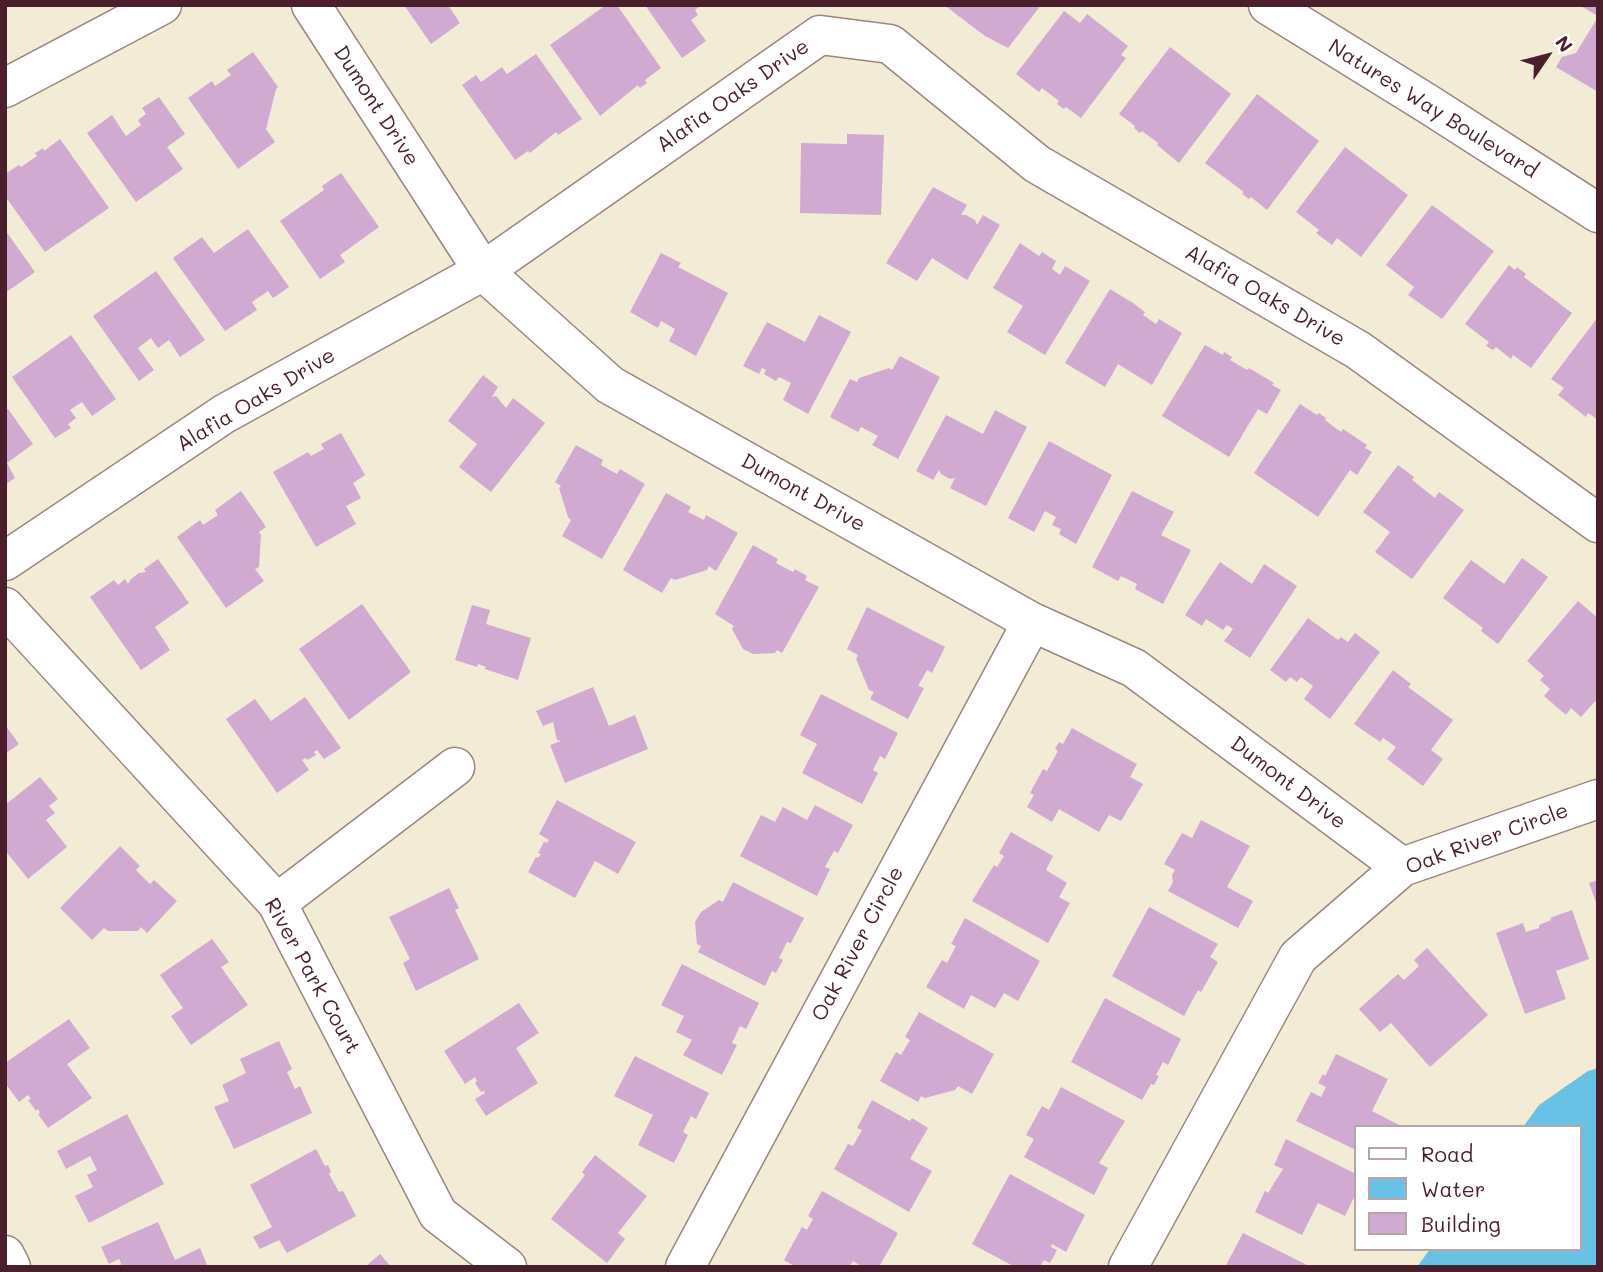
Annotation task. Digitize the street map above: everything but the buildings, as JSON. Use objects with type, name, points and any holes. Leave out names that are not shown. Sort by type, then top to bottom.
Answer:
[{"type":"street","points":[[5,88],[162,5]]},
{"type":"street","name":"Dumont Drive","points":[[310,5],[483,271],[610,385],[1032,622],[1134,668],[1402,867]]},
{"type":"street","name":"Natures Way Boulevard","points":[[1269,5],[1598,213]]},
{"type":"street","name":"Alafia Oaks Drive","points":[[5,561],[224,414],[483,271],[820,35],[890,44],[1037,164],[1358,350],[1598,523]]},
{"type":"street","name":"River Park Court","points":[[5,607],[277,903],[438,1214],[507,1267]]},
{"type":"street","name":"Oak River Circle","points":[[685,1267],[1032,622]]},
{"type":"street","points":[[277,903],[455,767]]},
{"type":"street","name":"Oak River Circle","points":[[1128,1267],[1298,957],[1402,867],[1598,799]]},
{"type":"street","points":[[5,1255],[11,1267]]},
{"type":"water","points":[[1598,1068],[1598,1267],[1417,1267],[1429,1251],[1582,1251],[1582,1125],[1524,1125],[1539,1105],[1588,1071]]}]
